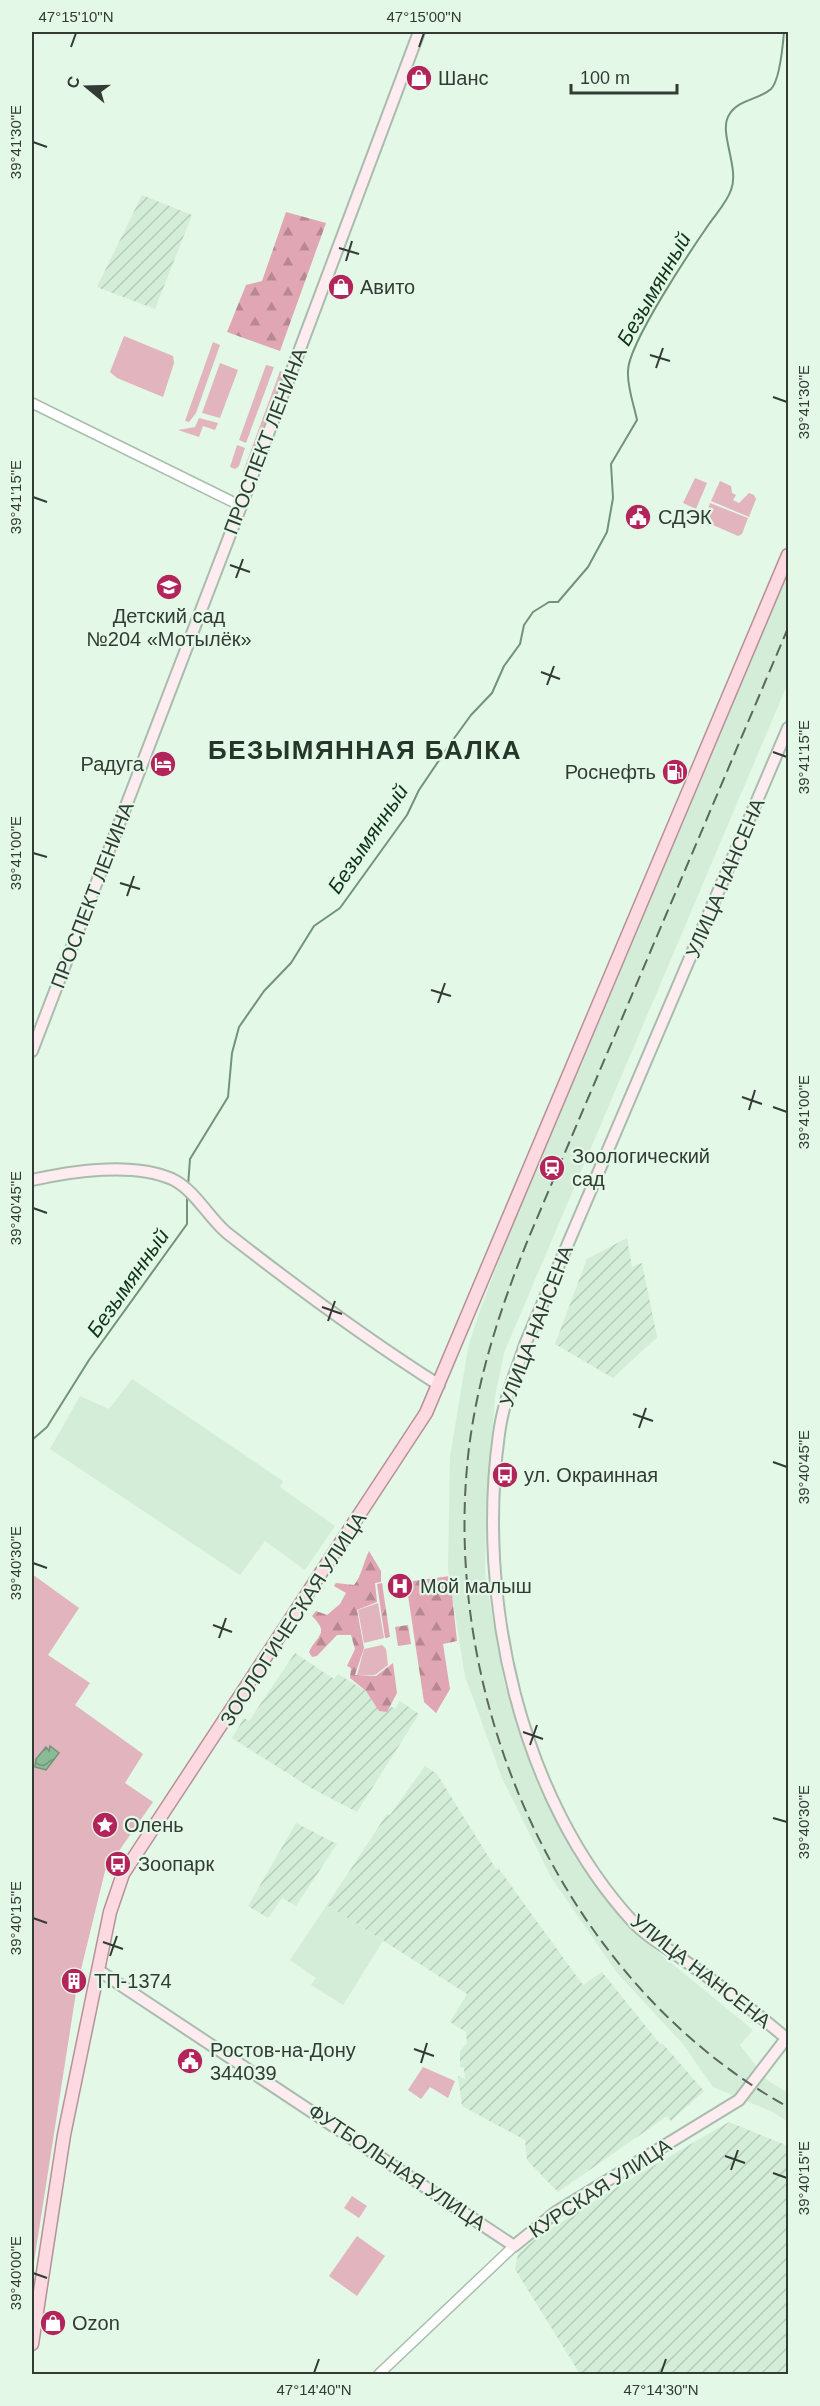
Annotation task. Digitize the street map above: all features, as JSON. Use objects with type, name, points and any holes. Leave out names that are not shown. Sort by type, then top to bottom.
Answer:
[{"type":"main road","name":"ПРОСПЕКТ ЛЕНИНА","points":[[32,1052],[419,32]]},
{"type":"main road","name":"ЗООЛОГИЧЕСКАЯ УЛИЦА","points":[[32,2344],[64,2135],[111,1912],[123,1874],[378,1490],[426,1413],[789,555]]},
{"type":"main road","name":"УЛИЦА НАНСЕНА","points":[[788,2038],[636,1925],[612,1898],[582,1853],[544,1778],[509,1670],[495,1583],[494,1487],[499,1433],[504,1409],[526,1342],[789,728]]},
{"type":"main road","points":[[32,1180],[70,1173],[117,1170],[159,1175],[175,1181],[199,1203],[218,1226],[275,1271],[383,1349],[439,1385]]},
{"type":"main road","name":"ФУТБОЛЬНАЯ УЛИЦА","points":[[98,1970],[220,2048],[514,2246]]},
{"type":"main road","name":"КУРСКАЯ УЛИЦА","points":[[514,2246],[556,2212],[728,2109],[751,2087],[788,2038]]},
{"type":"street","points":[[32,404],[241,506]]},
{"type":"street","name":"КУРСКАЯ УЛИЦА","points":[[379,2374],[514,2246]]},
{"type":"shaded area","points":[[142,195],[192,215],[155,309],[97,287]]},
{"type":"shaded area","points":[[124,336],[173,356],[174,363],[163,397],[117,378],[110,372]]},
{"type":"shaded area","points":[[213,342],[220,345],[196,413],[189,422],[185,421]]},
{"type":"shaded area","points":[[220,363],[238,370],[220,418],[202,413]]},
{"type":"shaded area","points":[[266,365],[274,367],[246,443],[239,440]]},
{"type":"shaded area","points":[[280,371],[285,373],[249,474],[243,472]]},
{"type":"shaded area","points":[[199,418],[218,423],[215,430],[203,426],[199,437],[178,430],[195,427]]},
{"type":"shaded area","points":[[237,445],[245,448],[239,466],[235,469],[230,467]]},
{"type":"shaded area","points":[[695,478],[707,483],[696,509],[683,503]]},
{"type":"shaded area","points":[[720,481],[731,486],[732,493],[736,495],[733,500],[739,503],[749,493],[754,495],[756,499],[749,517],[711,501]]},
{"type":"shaded area","points":[[710,503],[748,518],[742,534],[738,536],[704,521]]},
{"type":"shaded area","points":[[788,568],[788,683],[504,1353],[495,1397],[486,1511],[485,1575],[504,1682],[537,1783],[576,1859],[611,1907],[636,1934],[753,2030],[740,2045],[767,2080],[788,2093],[788,2122],[773,2112],[713,2087],[683,2044],[617,1973],[551,1877],[502,1778],[465,1676],[448,1570],[450,1457],[468,1348],[478,1316],[507,1239]]},
{"type":"shaded area","points":[[627,1238],[632,1267],[642,1263],[657,1337],[613,1378],[555,1344],[587,1259]]},
{"type":"shaded area","points":[[132,1379],[283,1481],[280,1487],[335,1526],[305,1570],[265,1541],[240,1575],[50,1449],[80,1396],[109,1409]]},
{"type":"shaded area","points":[[32,1574],[79,1608],[48,1655],[90,1683],[75,1705],[143,1754],[125,1783],[153,1802],[105,1871],[77,1986],[32,2275]]},
{"type":"shaded area","points":[[378,1603],[384,1638],[364,1643],[358,1610]]},
{"type":"shaded area","points":[[382,1645],[386,1649],[388,1665],[375,1675],[357,1675],[364,1649]]},
{"type":"shaded area","points":[[295,1653],[334,1679],[338,1674],[395,1709],[400,1701],[419,1714],[357,1812],[311,1788],[232,1738],[244,1718],[249,1721]]},
{"type":"shaded area","points":[[425,1766],[437,1774],[496,1869],[499,1869],[583,1985],[602,1972],[660,2044],[663,2044],[704,2091],[671,2121],[667,2116],[558,2192],[527,2160],[525,2140],[462,2106],[458,2076],[465,2079],[464,2068],[460,2067],[460,2051],[467,2043],[466,2032],[450,2022],[467,1994],[327,1905],[387,1814],[390,1815]]},
{"type":"shaded area","points":[[296,1823],[337,1844],[296,1906],[282,1898],[268,1918],[248,1906]]},
{"type":"shaded area","points":[[327,1905],[383,1941],[343,2005],[311,1985],[316,1978],[290,1960]]},
{"type":"shaded area","points":[[423,2067],[455,2081],[448,2098],[430,2087],[421,2099],[408,2090]]},
{"type":"shaded area","points":[[729,2122],[788,2146],[788,2374],[580,2374],[515,2269],[518,2254],[535,2239],[620,2185]]},
{"type":"shaded area","points":[[352,2196],[367,2206],[359,2218],[344,2208]]},
{"type":"shaded area","points":[[357,2236],[385,2256],[357,2296],[329,2276]]},
{"type":"green space","points":[[286,212],[326,223],[280,351],[227,332],[246,285],[262,281]]},
{"type":"green space","points":[[369,1551],[381,1571],[381,1582],[375,1583],[377,1602],[357,1610],[364,1648],[355,1675],[376,1676],[393,1663],[397,1693],[387,1712],[379,1711],[366,1691],[350,1678],[351,1668],[347,1666],[355,1649],[351,1635],[337,1635],[317,1656],[312,1657],[309,1652],[321,1631],[312,1616],[316,1611],[327,1615],[340,1604],[346,1593],[334,1586],[336,1583],[354,1585]]},
{"type":"green space","points":[[450,1576],[457,1641],[443,1644],[450,1689],[436,1713],[424,1702],[406,1582]]},
{"type":"green space","points":[[382,1583],[390,1637],[385,1638],[377,1584]]},
{"type":"green space","points":[[408,1625],[411,1644],[398,1646],[395,1627]]},
{"type":"water","points":[[50,1746],[59,1753],[46,1770],[35,1767],[36,1759],[46,1747],[49,1751]]},
{"type":"waterway","name":"Безымянный","points":[[188,1186],[190,1159],[228,1097],[232,1053],[239,1027],[264,991],[291,963],[314,926],[340,908],[407,815],[419,790],[450,744],[471,715],[492,693],[504,666],[520,644],[524,625],[533,612],[549,602],[558,602],[588,567],[607,532],[613,498],[611,464],[637,420],[629,383],[628,371],[631,358],[638,340],[662,297],[731,190],[733,171],[726,122],[738,106],[771,89],[777,78],[784,32]]},
{"type":"waterway","name":"Безымянный","points":[[32,1440],[47,1427],[89,1360],[187,1224],[187,1195]]},
{"type":"railway","points":[[788,628],[529,1237],[498,1321],[489,1350],[470,1437],[465,1561],[477,1654],[501,1746],[537,1834],[584,1916],[642,1990],[710,2055],[788,2107]]},
{"type":"place","name":"Шанс","points":[[419,78]]},
{"type":"place","name":"Авито","points":[[341,287]]},
{"type":"place","name":"СДЭК","points":[[638,517]]},
{"type":"place","name":"Детский сад №204 «Мотылёк»","points":[[169,587]]},
{"type":"place","name":"Радуга","points":[[163,764]]},
{"type":"place","name":"Роснефть","points":[[675,772]]},
{"type":"place","name":"Зоологический сад","points":[[552,1168]]},
{"type":"place","name":"ул. Окраинная","points":[[505,1475]]},
{"type":"place","name":"Мой малыш","points":[[400,1586]]},
{"type":"place","name":"Олень","points":[[105,1825]]},
{"type":"place","name":"Зоопарк","points":[[118,1864]]},
{"type":"place","name":"ТП-1374","points":[[74,1981]]},
{"type":"place","name":"Ростов-на-Дону 344039","points":[[190,2061]]},
{"type":"place","name":"Ozon","points":[[53,2323]]},
{"type":"district","name":"БЕЗЫМЯННАЯ БАЛКА","points":[[365,750]]}]
